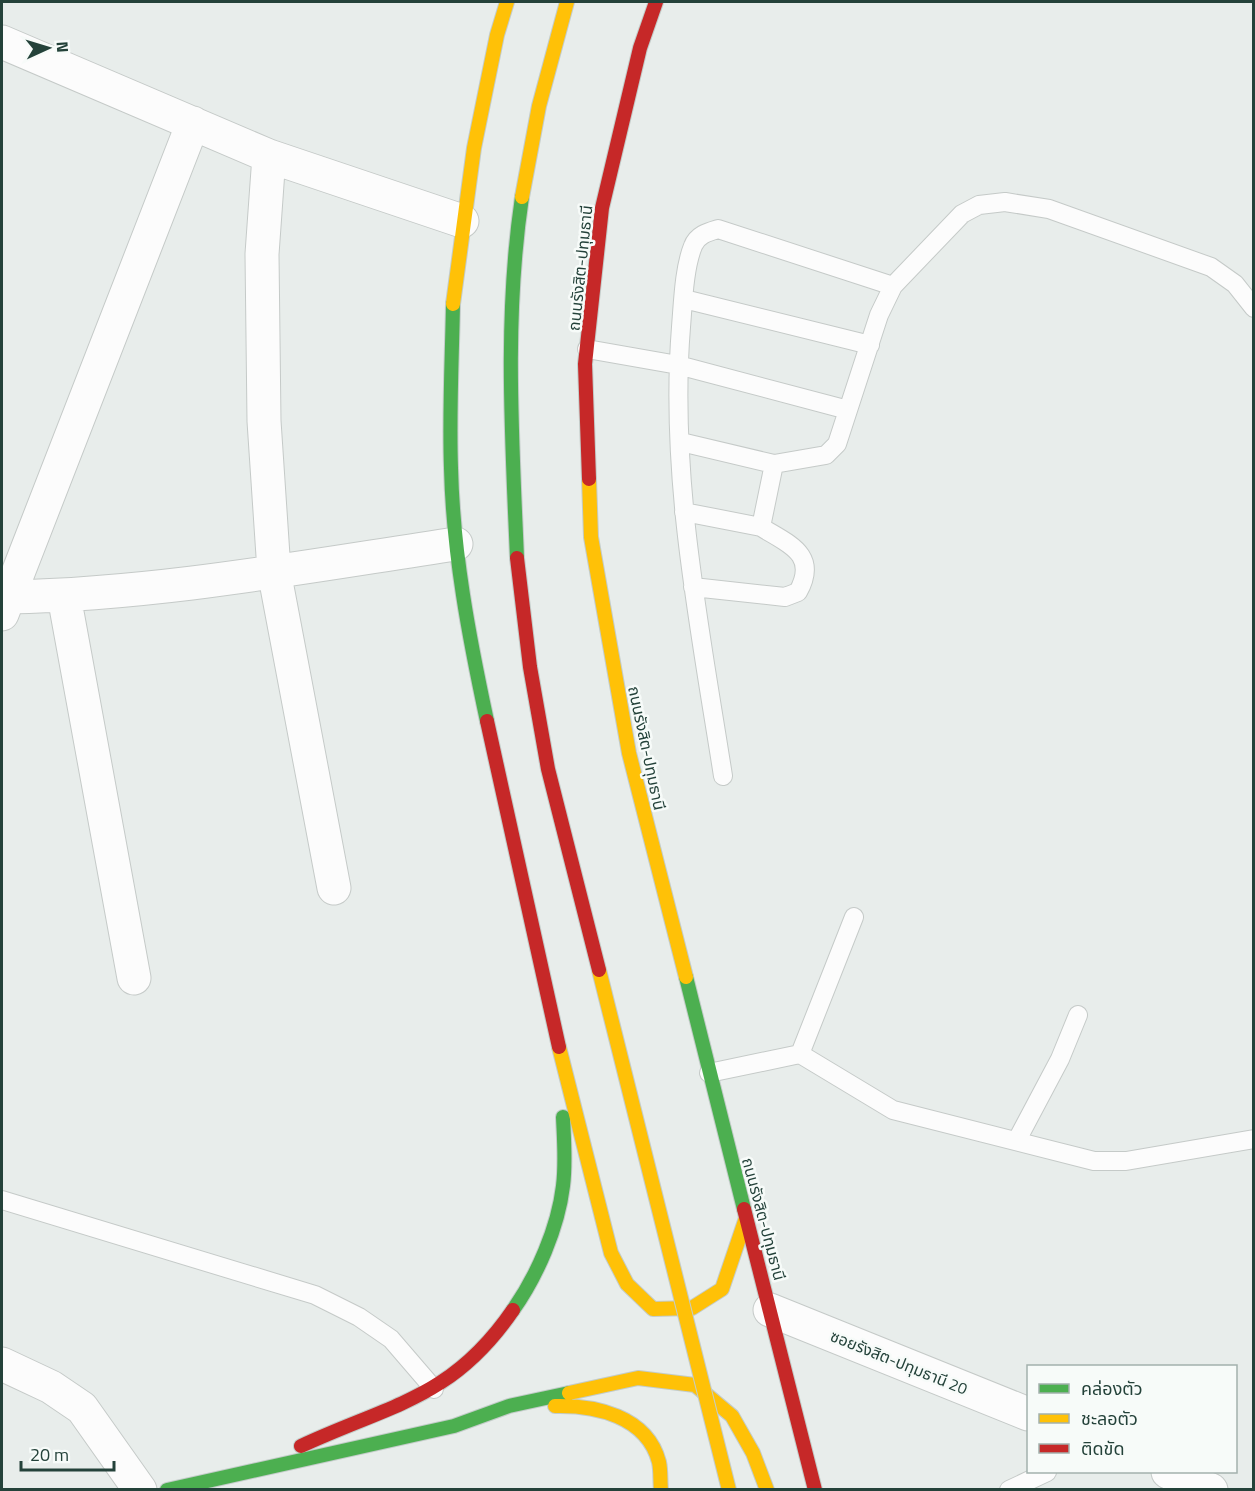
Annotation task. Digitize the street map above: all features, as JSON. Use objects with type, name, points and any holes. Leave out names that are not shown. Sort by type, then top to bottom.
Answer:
[{"type":"main road","points":[[507,2],[497,35],[476,137],[462,221],[453,298],[452,468],[456,544],[470,644],[558,1042],[611,1253],[627,1284],[653,1309],[692,1308],[722,1289],[746,1218]]},
{"type":"main road","points":[[567,2],[551,51],[527,169],[513,282],[511,382],[517,558],[530,667],[548,769],[729,1490]]},
{"type":"main road","name":"ถนนรังสิต-ปทุมธานี","points":[[656,2],[640,48],[602,208],[587,349],[591,537],[628,753],[815,1490]]},
{"type":"main road","points":[[248,1472],[321,1436],[434,1389],[478,1357],[517,1306],[561,1197],[565,1149],[558,1042]]},
{"type":"main road","points":[[454,1426],[509,1406],[639,1378],[695,1384],[732,1416],[753,1453],[767,1490]]},
{"type":"main road","points":[[167,1490],[534,1407],[580,1404],[617,1413],[642,1433],[657,1457],[661,1490]]},
{"type":"street","points":[[2,42],[269,156],[462,221]]},
{"type":"street","points":[[193,123],[4,601],[204,582],[456,544]]},
{"type":"street","points":[[269,156],[262,254],[263,350],[264,421],[274,572],[334,888]]},
{"type":"street","points":[[64,596],[134,978]]},
{"type":"street","name":"ซอยรังสิต-ปทุมธานี 20","points":[[770,1310],[1027,1413]]},
{"type":"street","points":[[2,1364],[51,1386],[82,1408],[140,1490]]},
{"type":"street","points":[[1170,1473],[1211,1490]]},
{"type":"lane","points":[[681,441],[774,464],[826,455],[837,444],[879,315],[893,286],[962,214],[979,205],[1005,202],[1049,209],[1211,267],[1235,284],[1254,308]]},
{"type":"lane","points":[[723,776],[693,587],[684,512],[678,365],[684,299],[693,244],[704,232],[718,230],[893,286]]},
{"type":"lane","points":[[684,299],[870,345]]},
{"type":"lane","points":[[587,349],[678,365],[848,410]]},
{"type":"lane","points":[[761,527],[774,464]]},
{"type":"lane","points":[[684,512],[761,527],[794,548],[803,557],[805,569],[798,592],[784,597],[693,587]]},
{"type":"lane","points":[[800,1054],[854,917]]},
{"type":"lane","points":[[1017,1140],[1060,1059],[1077,1015]]},
{"type":"lane","points":[[709,1072],[800,1054],[893,1110],[1094,1161],[1126,1161],[1254,1138]]},
{"type":"lane","points":[[2,1200],[315,1295],[359,1317],[391,1339],[434,1389]]},
{"type":"lane","points":[[1008,1490],[1044,1478]]},
{"type":"traffic: fast","points":[[517,558],[511,332],[516,242],[522,197]]},
{"type":"traffic: fast","points":[[453,304],[450,407],[452,500],[468,626],[487,721]]},
{"type":"traffic: fast","points":[[686,977],[744,1209]]},
{"type":"traffic: fast","points":[[513,1310],[538,1267],[556,1218],[564,1177],[563,1117]]},
{"type":"traffic: fast","points":[[167,1490],[454,1426],[509,1406],[569,1393]]},
{"type":"traffic: slow","points":[[453,304],[474,148],[497,35],[507,2]]},
{"type":"traffic: slow","points":[[522,197],[539,106],[567,2]]},
{"type":"traffic: slow","points":[[589,479],[591,537],[629,753],[686,977]]},
{"type":"traffic: slow","points":[[599,970],[729,1490]]},
{"type":"traffic: slow","points":[[559,1047],[611,1253],[627,1284],[653,1309],[692,1308],[722,1289],[746,1218]]},
{"type":"traffic: slow","points":[[569,1393],[638,1378],[695,1385],[732,1416],[753,1453],[767,1490]]},
{"type":"traffic: slow","points":[[555,1406],[602,1411],[618,1416],[631,1424],[653,1446],[659,1462],[661,1490]]},
{"type":"traffic: jam","points":[[589,479],[585,364],[602,208],[640,48],[656,2]]},
{"type":"traffic: jam","points":[[517,558],[530,667],[548,769],[599,970]]},
{"type":"traffic: jam","points":[[487,721],[559,1047]]},
{"type":"traffic: jam","points":[[744,1209],[815,1490]]},
{"type":"traffic: jam","points":[[301,1446],[392,1408],[443,1381],[467,1363],[490,1340],[513,1310]]}]
